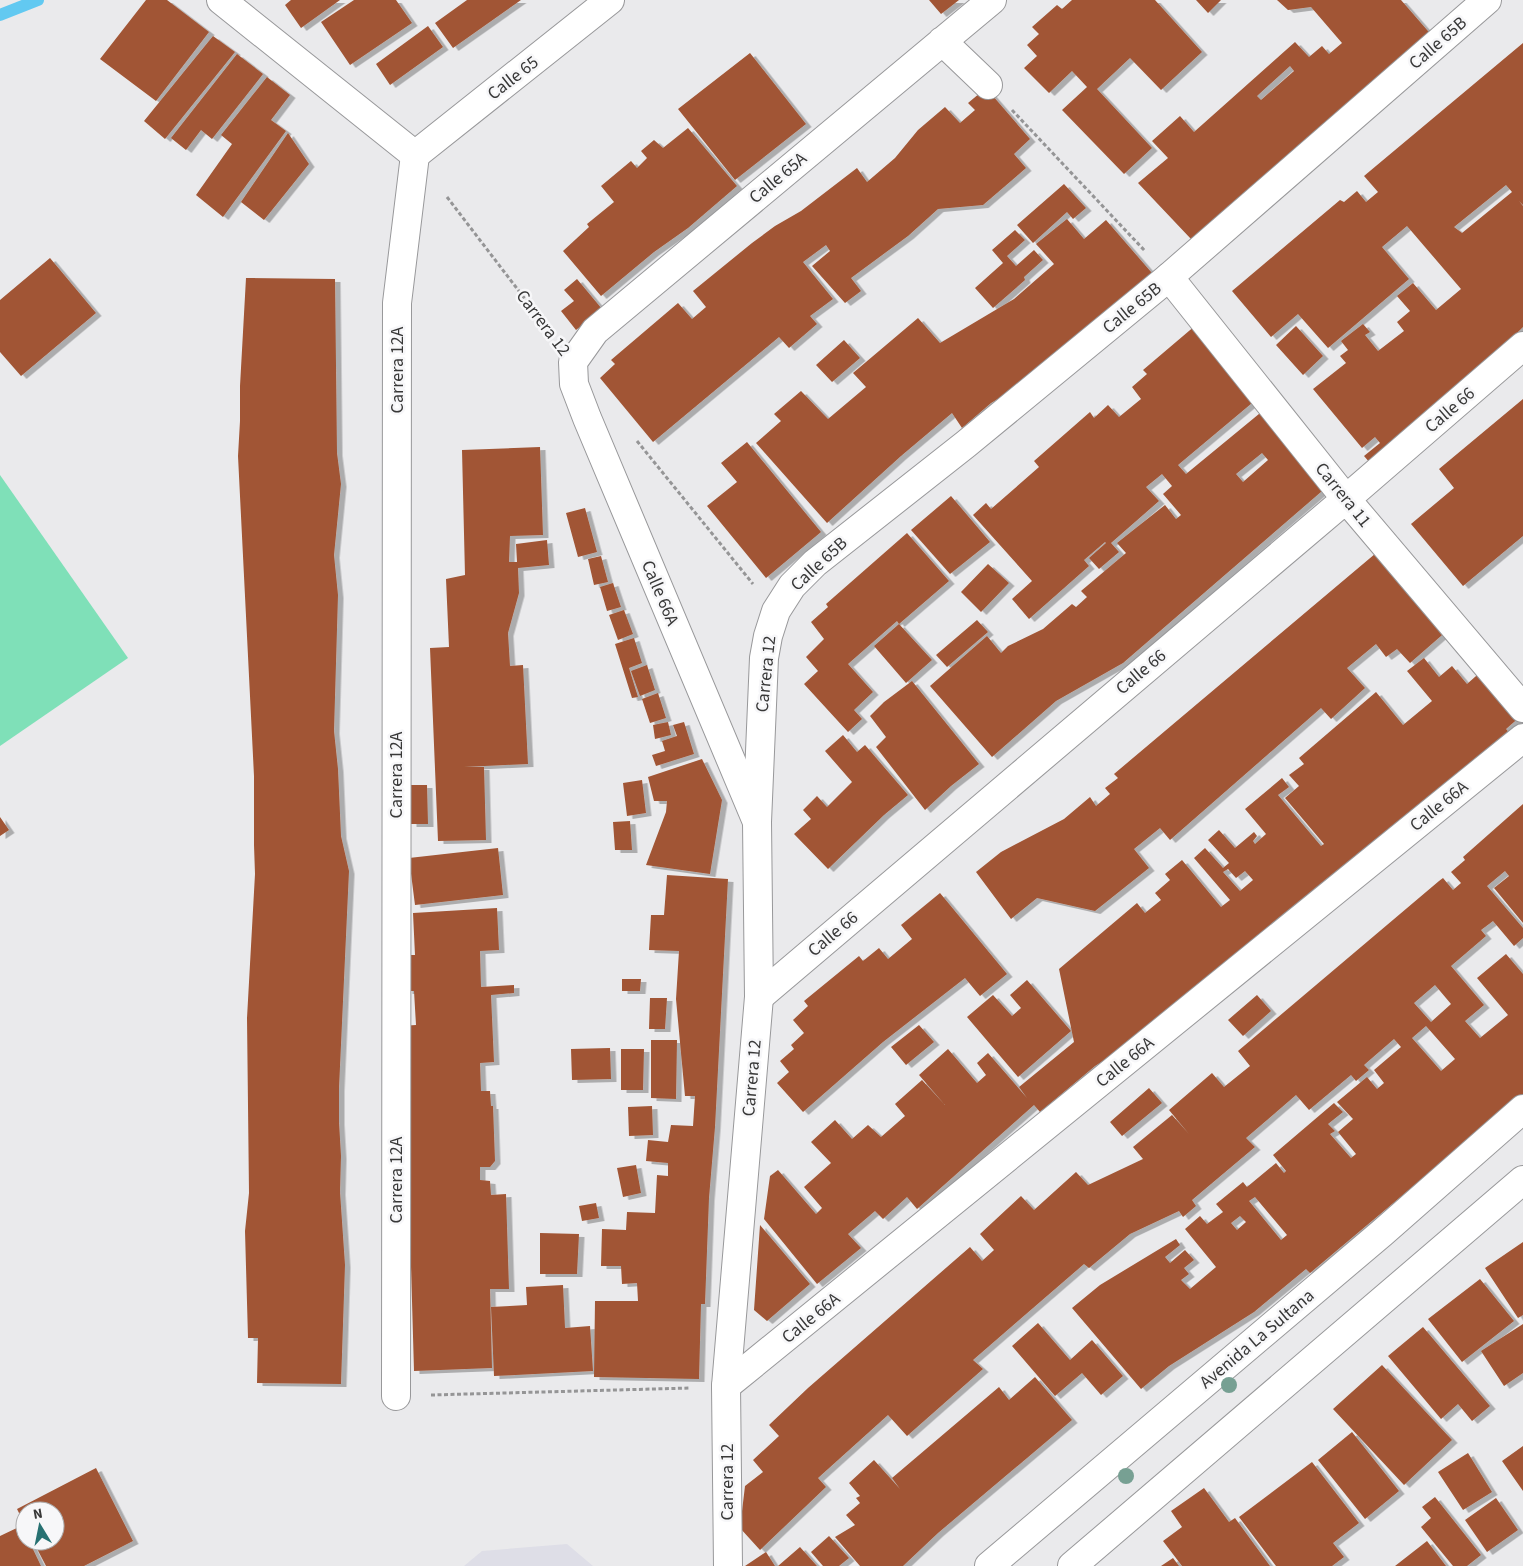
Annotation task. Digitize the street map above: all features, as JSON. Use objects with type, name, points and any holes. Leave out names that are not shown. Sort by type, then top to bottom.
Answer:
[{"type":"street","points":[[221,0],[415,155]]},
{"type":"street","name":"Calle 65","points":[[415,155],[610,0]]},
{"type":"street","name":"Calle 65A","points":[[573,362],[595,331],[992,0]]},
{"type":"street","name":"Calle 65B","points":[[776,611],[792,586],[815,563],[966,444],[1169,277],[1487,0]]},
{"type":"street","points":[[942,41],[988,85]]},
{"type":"street","name":"Carrera 12A","points":[[396,1396],[397,303],[415,155]]},
{"type":"street","name":"Carrera 11","points":[[1169,277],[1346,499],[1523,708]]},
{"type":"street","name":"Calle 66","points":[[758,997],[1346,499],[1523,346]]},
{"type":"street","name":"Calle 66A","points":[[573,362],[574,384],[587,418],[757,822]]},
{"type":"street","name":"Carrera 12","points":[[728,1566],[726,1386],[758,997],[757,822],[764,658],[768,636],[776,611]]},
{"type":"street","name":"Calle 66A","points":[[726,1386],[1523,738]]},
{"type":"street","name":"Avenida La Sultana","points":[[989,1566],[1382,1233],[1523,1109]]},
{"type":"street","points":[[1072,1566],[1523,1180]]},
{"type":"path","points":[[988,85],[1169,277]]},
{"type":"path","name":"Carrera 12","points":[[415,155],[573,362]]},
{"type":"path","name":"Carrera 12","points":[[634,438],[776,611]]},
{"type":"path","points":[[396,1396],[726,1386]]},
{"type":"shaded area","points":[[567,1544],[593,1566],[464,1566],[482,1551]]},
{"type":"green space","points":[[0,475],[128,658],[0,746]]},
{"type":"building","points":[[146,0],[167,0],[209,32],[156,101],[100,59]]},
{"type":"building","points":[[291,0],[340,0],[301,28],[285,5]]},
{"type":"building","points":[[354,0],[396,0],[412,23],[350,65],[321,22]]},
{"type":"building","points":[[467,0],[521,0],[453,48],[435,23]]},
{"type":"building","points":[[929,0],[959,0],[941,14]]},
{"type":"building","points":[[1072,0],[1155,0],[1202,52],[1161,90],[1130,58],[1097,89],[1152,148],[1124,174],[1062,110],[1087,87],[1072,71],[1049,93],[1024,68],[1037,56],[1027,45],[1039,34],[1032,27],[1057,5],[1062,9]]},
{"type":"building","points":[[1196,0],[1221,0],[1208,13]]},
{"type":"building","points":[[1277,0],[1401,0],[1434,38],[1191,239],[1138,183],[1168,158],[1152,141],[1180,116],[1194,132],[1295,42],[1309,57],[1322,46],[1329,54],[1342,43],[1311,7],[1288,10]],"holes":[[[1290,66],[1294,71],[1261,100],[1257,96]]]},
{"type":"building","points":[[428,26],[443,47],[390,85],[376,64]]},
{"type":"building","points":[[213,36],[235,52],[165,139],[144,121]]},
{"type":"building","points":[[1523,43],[1523,205],[1519,201],[1523,206],[1523,327],[1377,471],[1364,456],[1380,443],[1375,437],[1362,448],[1313,389],[1346,363],[1340,356],[1348,350],[1341,341],[1363,324],[1370,332],[1365,335],[1378,351],[1404,331],[1397,322],[1410,311],[1397,296],[1413,283],[1436,310],[1461,289],[1407,226],[1382,247],[1409,279],[1328,348],[1298,314],[1271,337],[1232,291],[1340,200],[1344,202],[1357,191],[1366,202],[1378,192],[1364,176]],"holes":[[[1506,185],[1512,192],[1462,233],[1454,227]]]},
{"type":"building","points":[[750,53],[806,124],[735,180],[678,109]]},
{"type":"building","points":[[237,54],[263,74],[212,139],[201,130],[186,150],[171,138]]},
{"type":"building","points":[[267,77],[290,95],[271,120],[286,131],[223,217],[196,195],[232,144],[221,135]]},
{"type":"building","points":[[986,88],[1030,139],[1014,154],[1026,168],[983,205],[938,209],[908,236],[851,278],[861,291],[845,303],[812,266],[830,251],[826,245],[803,262],[833,299],[810,316],[817,324],[789,348],[779,337],[653,442],[600,378],[615,364],[611,360],[678,303],[692,319],[706,307],[693,291],[752,243],[775,226],[801,211],[857,168],[867,182],[895,158],[918,130],[945,107],[960,123],[975,110],[968,103]]},
{"type":"building","points":[[688,128],[737,186],[688,228],[654,252],[601,296],[563,251],[589,227],[587,224],[614,202],[601,186],[631,161],[637,168],[647,158],[641,151],[654,140],[663,148]]},
{"type":"building","points":[[288,133],[309,164],[264,220],[241,202]]},
{"type":"building","points":[[1064,184],[1086,208],[1073,219],[1067,212],[1033,243],[1017,225]]},
{"type":"building","points":[[1067,219],[1084,239],[1106,220],[1158,280],[1066,359],[991,403],[962,428],[952,413],[827,523],[756,443],[781,421],[774,414],[801,391],[828,419],[866,387],[853,373],[918,318],[940,343],[1014,299],[1054,264],[1036,244]]},
{"type":"building","points":[[1015,230],[1025,240],[1007,256],[1016,266],[1034,250],[1043,260],[1024,277],[1025,280],[993,308],[975,288],[1003,263],[992,250]]},
{"type":"building","points":[[50,258],[96,313],[21,376],[0,352],[0,300]]},
{"type":"building","points":[[246,278],[335,279],[337,453],[341,484],[334,555],[338,595],[334,731],[341,836],[349,871],[339,1088],[340,1192],[345,1265],[341,1384],[257,1383],[258,1338],[248,1338],[245,1231],[249,1193],[247,1018],[255,874],[254,776],[238,456]]},
{"type":"building","points":[[577,279],[602,309],[576,330],[561,311],[574,301],[564,290]]},
{"type":"building","points":[[1196,325],[1258,398],[1178,465],[1186,474],[1265,409],[1329,485],[1123,663],[1056,701],[992,757],[930,686],[987,636],[1001,653],[1008,646],[1043,629],[1072,604],[1076,607],[1087,597],[1081,591],[1126,553],[1117,543],[1165,505],[1176,519],[1181,515],[1163,494],[1172,486],[1162,474],[1146,487],[1159,501],[1111,543],[1119,552],[1099,569],[1089,558],[1105,542],[1084,560],[1089,566],[1029,619],[1012,599],[1032,581],[973,515],[986,503],[991,509],[1039,467],[1034,461],[1090,412],[1094,418],[1108,405],[1119,417],[1141,399],[1132,387],[1147,374],[1143,370]],"holes":[[[1262,453],[1268,460],[1243,482],[1236,474]]]},
{"type":"building","points":[[1296,326],[1323,356],[1303,375],[1276,345]]},
{"type":"building","points":[[844,340],[860,358],[832,382],[816,365]]},
{"type":"building","points":[[1523,399],[1523,536],[1463,586],[1411,524],[1454,488],[1439,469]]},
{"type":"building","points":[[747,442],[821,532],[766,578],[707,506],[737,482],[721,463]]},
{"type":"building","points":[[540,447],[543,535],[510,536],[509,562],[517,562],[516,544],[547,540],[549,565],[518,568],[519,593],[508,633],[510,666],[523,665],[528,764],[464,767],[484,767],[486,840],[438,841],[430,648],[449,647],[446,579],[465,575],[462,450]]},
{"type":"building","points":[[951,496],[990,542],[950,574],[911,530]]},
{"type":"building","points":[[585,508],[597,552],[578,557],[566,513]]},
{"type":"building","points":[[907,533],[949,581],[899,624],[897,621],[848,664],[873,692],[854,710],[862,719],[848,732],[804,684],[818,671],[806,657],[824,639],[811,622],[828,607],[826,604]]},
{"type":"building","points":[[1382,548],[1449,629],[1410,663],[1397,649],[1386,657],[1376,644],[1347,668],[1365,688],[1331,719],[1321,708],[1170,840],[1160,828],[1134,849],[1149,868],[1095,911],[1037,898],[1011,919],[976,872],[1001,852],[1064,819],[1090,797],[1096,806],[1110,794],[1105,788],[1118,778],[1114,774]]},
{"type":"building","points":[[601,556],[608,582],[594,585],[588,559]]},
{"type":"building","points":[[988,564],[1009,583],[981,612],[961,592]]},
{"type":"building","points":[[613,583],[621,607],[607,611],[600,587]]},
{"type":"building","points":[[624,610],[633,634],[618,640],[609,615]]},
{"type":"building","points":[[977,620],[988,632],[947,667],[936,655]]},
{"type":"building","points":[[899,624],[932,660],[906,683],[874,646]]},
{"type":"building","points":[[634,638],[642,663],[629,668],[638,697],[632,698],[615,644]]},
{"type":"building","points":[[1424,658],[1439,677],[1452,666],[1467,684],[1484,669],[1522,715],[1506,729],[1512,736],[1184,1010],[1095,1066],[1040,1112],[1034,1105],[917,1209],[907,1197],[883,1219],[875,1211],[848,1234],[861,1248],[817,1284],[764,1219],[770,1176],[778,1170],[816,1214],[822,1208],[804,1187],[831,1163],[811,1142],[835,1120],[852,1139],[868,1125],[881,1137],[905,1116],[895,1104],[922,1080],[945,1105],[919,1075],[948,1049],[977,1083],[986,1075],[977,1063],[988,1053],[1027,1098],[1019,1087],[1074,1042],[1059,969],[1137,903],[1145,913],[1161,900],[1155,893],[1170,880],[1165,874],[1182,860],[1221,907],[1230,900],[1194,858],[1205,848],[1223,868],[1229,863],[1208,840],[1219,830],[1235,848],[1254,832],[1257,836],[1253,841],[1255,844],[1266,834],[1245,809],[1282,778],[1289,787],[1278,795],[1321,846],[1324,844],[1285,798],[1299,786],[1289,775],[1304,764],[1299,758],[1376,692],[1403,725],[1432,701],[1407,671]],"holes":[[[1228,869],[1236,878],[1245,871],[1253,880],[1240,891],[1223,872]]]},
{"type":"building","points":[[647,665],[655,690],[640,696],[631,671]]},
{"type":"building","points":[[912,681],[979,764],[925,810],[876,747],[886,737],[870,716],[884,702]]},
{"type":"building","points":[[658,693],[666,718],[650,723],[642,699]]},
{"type":"building","points":[[668,722],[671,735],[655,739],[653,725]]},
{"type":"building","points":[[684,722],[694,754],[656,766],[652,755],[665,751],[662,741],[677,736],[673,725]]},
{"type":"building","points":[[843,735],[857,752],[865,745],[908,795],[884,815],[828,869],[794,834],[811,819],[803,810],[817,796],[827,807],[852,782],[825,751]]},
{"type":"building","points":[[702,759],[722,800],[710,874],[646,865],[666,812],[667,801],[654,801],[648,777]]},
{"type":"building","points":[[642,780],[646,813],[627,816],[623,783]]},
{"type":"building","points":[[410,785],[427,785],[428,824],[411,824]]},
{"type":"building","points":[[1523,804],[1523,923],[1494,888],[1509,876],[1505,871],[1487,886],[1523,928],[1523,938],[1514,946],[1493,921],[1481,930],[1486,936],[1451,966],[1484,1005],[1465,1021],[1480,1038],[1508,1015],[1477,978],[1506,954],[1523,974],[1523,1094],[1310,1273],[1306,1269],[1254,1312],[1169,1366],[1141,1389],[1072,1308],[1100,1285],[1176,1239],[1180,1245],[1165,1257],[1170,1263],[1185,1250],[1194,1260],[1184,1268],[1189,1274],[1181,1280],[1190,1289],[1216,1267],[1185,1229],[1200,1216],[1207,1224],[1223,1212],[1216,1204],[1243,1182],[1247,1187],[1276,1163],[1284,1173],[1286,1171],[1273,1155],[1334,1103],[1343,1112],[1328,1124],[1335,1131],[1330,1134],[1351,1158],[1356,1154],[1338,1132],[1353,1119],[1337,1102],[1367,1077],[1377,1089],[1384,1083],[1374,1070],[1401,1047],[1394,1039],[1364,1065],[1369,1070],[1356,1081],[1351,1075],[1309,1110],[1296,1095],[1246,1138],[1255,1147],[1192,1200],[1196,1206],[1183,1217],[1179,1211],[1130,1234],[1089,1268],[1084,1264],[973,1360],[983,1369],[907,1436],[888,1415],[818,1478],[826,1487],[760,1550],[740,1528],[745,1486],[763,1472],[753,1460],[779,1436],[769,1425],[808,1388],[970,1247],[982,1261],[994,1250],[980,1234],[1021,1196],[1034,1210],[1076,1172],[1088,1185],[1143,1159],[1133,1147],[1172,1115],[1189,1134],[1169,1110],[1212,1073],[1224,1087],[1250,1066],[1238,1051],[1443,878],[1453,890],[1461,883],[1451,872],[1465,860],[1463,857]],"holes":[[[1435,985],[1451,1004],[1431,1022],[1414,1003]],[[1426,1026],[1455,1059],[1441,1071],[1412,1038]],[[1255,1197],[1287,1235],[1281,1240],[1249,1201]],[[1240,1216],[1246,1222],[1237,1230],[1231,1223]]]},
{"type":"building","points":[[0,817],[9,830],[0,836]]},
{"type":"building","points":[[630,821],[632,850],[615,850],[613,822]]},
{"type":"building","points":[[498,848],[503,895],[415,905],[409,858]]},
{"type":"building","points":[[667,875],[728,879],[715,1127],[709,1198],[705,1304],[701,1304],[699,1379],[594,1377],[595,1301],[638,1301],[637,1283],[622,1284],[621,1266],[601,1266],[602,1229],[626,1230],[627,1212],[655,1213],[657,1175],[668,1176],[668,1163],[646,1161],[648,1140],[668,1142],[671,1125],[693,1126],[695,1096],[685,1096],[676,999],[679,951],[649,950],[651,915],[664,915]]},
{"type":"building","points":[[940,893],[1007,974],[980,996],[965,978],[883,1042],[803,1112],[777,1083],[789,1072],[780,1061],[794,1049],[791,1045],[804,1033],[793,1020],[808,1006],[804,1001],[859,956],[863,961],[879,948],[888,959],[912,939],[901,925]]},
{"type":"building","points":[[497,908],[499,950],[480,951],[481,987],[514,985],[514,993],[491,995],[494,1062],[480,1063],[481,1091],[490,1091],[491,1106],[493,1106],[495,1161],[490,1167],[480,1167],[480,1180],[490,1181],[491,1195],[506,1194],[509,1289],[490,1289],[492,1368],[414,1371],[410,1231],[400,1026],[416,1025],[414,991],[407,991],[405,955],[415,955],[413,913]]},
{"type":"building","points":[[622,979],[641,979],[640,991],[622,991]]},
{"type":"building","points":[[1027,980],[1071,1031],[1018,1077],[967,1017],[993,995],[1012,1016],[1021,1008],[1010,995]]},
{"type":"building","points":[[1257,995],[1271,1011],[1243,1036],[1228,1020]]},
{"type":"building","points":[[650,998],[667,998],[665,1029],[649,1029]]},
{"type":"building","points":[[919,1025],[934,1042],[906,1065],[891,1047]]},
{"type":"building","points":[[651,1040],[677,1040],[676,1099],[651,1098]]},
{"type":"building","points":[[610,1048],[611,1079],[572,1080],[571,1049]]},
{"type":"building","points":[[621,1049],[644,1049],[643,1090],[621,1090]]},
{"type":"building","points":[[1149,1088],[1162,1103],[1122,1136],[1110,1122]]},
{"type":"building","points":[[652,1106],[653,1135],[629,1136],[628,1107]]},
{"type":"building","points":[[636,1165],[641,1193],[623,1197],[617,1168]]},
{"type":"building","points":[[596,1203],[599,1218],[582,1221],[579,1206]]},
{"type":"building","points":[[760,1225],[810,1284],[767,1321],[754,1310]]},
{"type":"building","points":[[540,1233],[579,1234],[577,1274],[540,1274]]},
{"type":"building","points":[[1523,1242],[1523,1315],[1518,1318],[1485,1268]]},
{"type":"building","points":[[1480,1279],[1514,1321],[1462,1362],[1428,1319]]},
{"type":"building","points":[[563,1285],[565,1328],[590,1326],[593,1371],[494,1376],[491,1307],[527,1305],[526,1287]]},
{"type":"building","points":[[1038,1323],[1070,1360],[1092,1340],[1123,1376],[1101,1395],[1082,1373],[1055,1396],[1012,1346]]},
{"type":"building","points":[[1523,1324],[1523,1373],[1504,1386],[1481,1351]]},
{"type":"building","points":[[1423,1327],[1490,1406],[1472,1421],[1458,1404],[1441,1419],[1388,1356]]},
{"type":"building","points":[[1382,1365],[1452,1440],[1404,1485],[1333,1409]]},
{"type":"building","points":[[1035,1377],[1072,1420],[938,1533],[903,1566],[860,1566],[835,1537],[855,1525],[846,1515],[860,1503],[856,1498],[860,1496],[849,1483],[874,1460],[900,1489],[892,1478],[999,1387],[1009,1400]]},
{"type":"building","points":[[1352,1432],[1399,1491],[1365,1519],[1318,1460]]},
{"type":"building","points":[[1523,1446],[1523,1491],[1502,1461]]},
{"type":"building","points":[[1468,1453],[1492,1492],[1463,1510],[1438,1472]]},
{"type":"building","points":[[1312,1462],[1359,1523],[1333,1543],[1344,1557],[1332,1566],[1276,1566],[1239,1517]]},
{"type":"building","points":[[96,1468],[133,1541],[84,1566],[46,1566],[38,1551],[65,1551],[65,1501],[32,1501]]},
{"type":"building","points":[[1204,1488],[1229,1522],[1235,1518],[1270,1566],[1182,1566],[1163,1541],[1182,1527],[1171,1511]]},
{"type":"building","points":[[1435,1497],[1481,1555],[1467,1566],[1453,1566],[1421,1527],[1431,1518],[1422,1507]]},
{"type":"building","points":[[1496,1498],[1518,1530],[1487,1552],[1465,1520]]},
{"type":"building","points":[[15,1529],[15,1551],[34,1551],[41,1566],[0,1566],[0,1536]]},
{"type":"building","points":[[829,1536],[849,1558],[839,1566],[823,1566],[811,1552]]},
{"type":"building","points":[[1427,1541],[1446,1566],[1395,1566]]},
{"type":"building","points":[[800,1547],[817,1566],[778,1566]]},
{"type":"building","points":[[766,1552],[775,1566],[745,1566]]},
{"type":"building","points":[[1173,1558],[1179,1566],[1161,1566]]},
{"type":"waterway","points":[[0,15],[38,0]]}]
